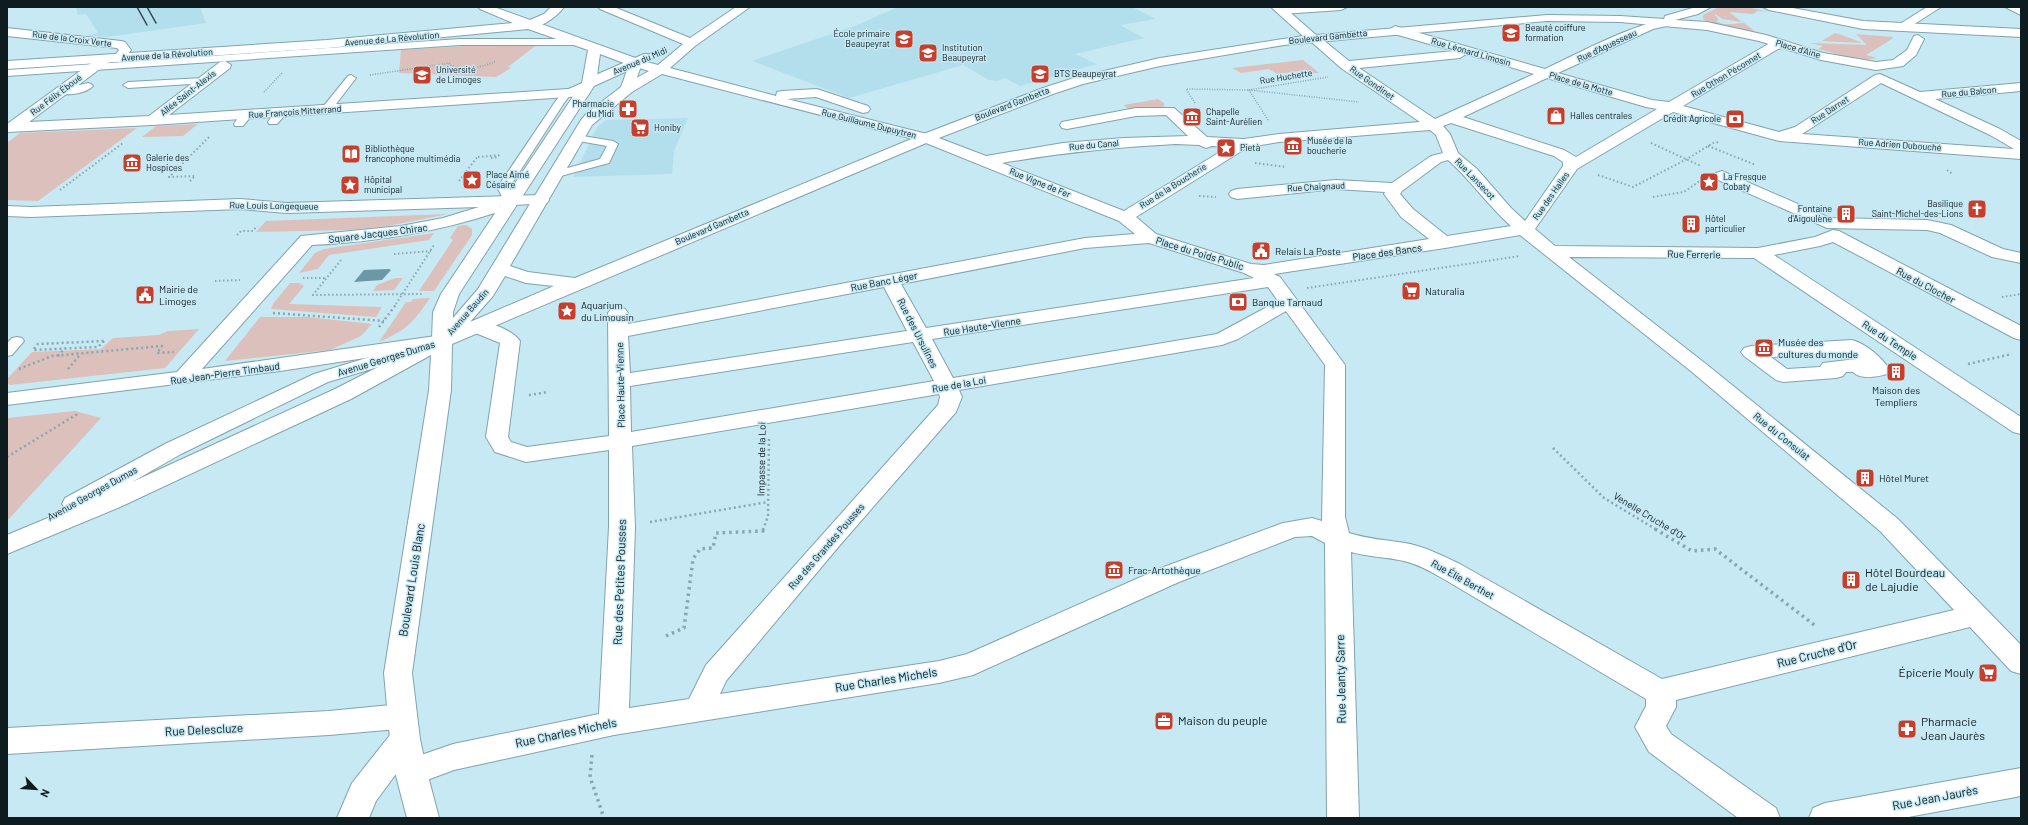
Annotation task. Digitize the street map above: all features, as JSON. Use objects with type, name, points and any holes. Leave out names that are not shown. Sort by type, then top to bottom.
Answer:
[{"type":"street","points":[[457,33],[529,25],[548,16],[558,7]]},
{"type":"street","points":[[604,7],[691,43]]},
{"type":"street","name":"Avenue du Midi","points":[[660,70],[691,43],[744,7]]},
{"type":"street","points":[[1279,9],[1341,7]]},
{"type":"street","points":[[1667,21],[1695,15],[1705,7]]},
{"type":"street","points":[[1769,7],[1847,22],[1878,26],[2021,33]]},
{"type":"street","points":[[1901,26],[1935,7]]},
{"type":"street","points":[[2011,7],[2021,12]]},
{"type":"street","name":"Rue Gondinet","points":[[1279,9],[1346,65],[1434,125]]},
{"type":"street","points":[[457,33],[479,12],[529,25],[636,63],[627,89]]},
{"type":"street","points":[[1695,15],[1707,26]]},
{"type":"street","name":"Boulevard Gambetta","points":[[443,341],[574,284],[926,138],[1048,91],[1079,81],[1190,57],[1313,38],[1547,18],[1667,21]]},
{"type":"street","name":"Place d'Aine","points":[[1667,21],[1707,26],[1781,44],[1878,72],[1890,65],[1898,63],[1912,52],[1918,39]]},
{"type":"street","name":"Rue d'Aguesseau","points":[[1547,73],[1650,26],[1667,21]]},
{"type":"street","points":[[1878,26],[1918,39],[1946,29]]},
{"type":"street","name":"Rue Léonard Limosin","points":[[1394,30],[1547,73]]},
{"type":"street","name":"Rue de la Croix Verte","points":[[7,32],[122,46],[124,50],[120,61]]},
{"type":"street","points":[[457,33],[552,34]]},
{"type":"street","name":"Avenue de La Révolution","points":[[327,44],[457,33]]},
{"type":"street","name":"Avenue du Midi","points":[[586,87],[661,51],[691,43]]},
{"type":"street","name":"Avenue de la Révolution","points":[[7,65],[105,59],[120,61],[327,44]]},
{"type":"street","name":"Rue Othon Péconnet","points":[[1672,107],[1774,46],[1781,44]]},
{"type":"street","name":"Avenue Baudin","points":[[443,341],[443,312],[450,294],[586,87],[594,49]]},
{"type":"street","points":[[1346,65],[1472,53]]},
{"type":"street","name":"Rue Félix Éboué","points":[[9,129],[105,59]]},
{"type":"street","name":"Rue Guillaume Dupuytren","points":[[636,63],[751,94],[926,138]]},
{"type":"street","name":"Allée Saint-Alexis","points":[[152,121],[225,65]]},
{"type":"street","name":"Avenue Baudin","points":[[443,341],[486,292],[577,138],[592,116],[627,89],[660,70]]},
{"type":"street","points":[[1878,72],[1918,96],[1995,132],[2021,147]]},
{"type":"street","name":"Rue Darnet","points":[[1779,137],[1800,130],[1878,72]]},
{"type":"street","name":"Place de la Motte","points":[[1434,125],[1547,73],[1557,78],[1650,104],[1672,107],[1779,137]]},
{"type":"street","name":"Rue François Mitterrand","points":[[9,129],[152,121],[278,118],[326,110],[567,94],[586,87]]},
{"type":"street","name":"Rue du Balcon","points":[[1918,96],[2021,87]]},
{"type":"street","name":"Rue Guillaume Dupuytren","points":[[751,94],[817,93],[892,120],[912,129],[926,138]]},
{"type":"street","points":[[1451,118],[1558,153],[1571,163],[1672,107]]},
{"type":"street","points":[[1067,125],[1136,112],[1169,111],[1203,142],[1221,149]]},
{"type":"street","points":[[1278,138],[1434,125]]},
{"type":"street","name":"Rue Lansecot","points":[[1434,125],[1443,134],[1451,155],[1471,172],[1505,212],[1524,228]]},
{"type":"street","name":"Rue Adrien Dubouché","points":[[1779,137],[2021,154]]},
{"type":"street","name":"Rue Vigne de Fer","points":[[926,138],[1125,217],[1150,238]]},
{"type":"street","name":"Rue de la Boucherie","points":[[1125,217],[1221,149],[1244,143],[1278,138]]},
{"type":"street","name":"Rue du Canal","points":[[985,161],[1078,146],[1176,140],[1203,142]]},
{"type":"street","points":[[1445,243],[1407,213],[1392,194],[1395,188],[1436,159],[1451,155]]},
{"type":"street","name":"Rue des Halles","points":[[1524,228],[1531,225],[1571,163]]},
{"type":"street","name":"Rue du Clocher","points":[[1717,174],[1757,192],[1830,229],[2021,334]]},
{"type":"street","name":"Rue Chaignaud","points":[[1237,194],[1376,184],[1395,188]]},
{"type":"street","name":"Rue Louis Longequeue","points":[[7,211],[31,212],[240,204],[287,208],[541,200]]},
{"type":"street","name":"Square Jacques Chirac","points":[[183,378],[307,240],[353,238],[446,224],[510,201]]},
{"type":"street","points":[[264,217],[287,208]]},
{"type":"street","points":[[1830,229],[1927,225],[1945,229],[1989,249],[2021,258]]},
{"type":"street","name":"Place des Bancs","points":[[1250,269],[1264,270],[1445,243],[1524,228]]},
{"type":"street","name":"Rue du Consulat","points":[[1524,228],[1705,368],[1889,525],[1974,616],[2021,663]]},
{"type":"street","name":"Rue Ferrerie","points":[[1552,251],[1718,254],[1758,253],[1820,241],[1830,229]]},
{"type":"street","name":"Place du Poids Public","points":[[1150,238],[1250,269]]},
{"type":"street","name":"Rue Banc Léger","points":[[618,322],[890,280],[1085,243],[1150,238]]},
{"type":"street","name":"Rue du Temple","points":[[1758,253],[2021,427]]},
{"type":"street","points":[[1250,269],[1281,292],[1335,365],[1333,517],[1338,539]]},
{"type":"street","points":[[500,270],[526,277],[574,284]]},
{"type":"street","name":"Rue des Ursulines","points":[[890,280],[947,386]]},
{"type":"street","name":"Rue Haute-Vienne","points":[[620,381],[920,337],[1281,292]]},
{"type":"street","name":"Rue de la Loi","points":[[622,441],[1222,339],[1233,334],[1272,309],[1281,292]]},
{"type":"street","name":"Place Haute-Vienne","points":[[475,326],[504,336],[510,341],[497,437],[504,447],[511,452],[526,455],[543,454],[622,441],[618,322]]},
{"type":"street","name":"Rue Jean-Pierre Timbaud","points":[[7,399],[327,359],[443,341]]},
{"type":"street","name":"Avenue Georges Dumas","points":[[7,540],[173,449],[321,378],[443,341]]},
{"type":"street","name":"Avenue Georges Dumas","points":[[7,545],[111,501],[258,434],[343,394],[443,341]]},
{"type":"street","name":"Boulevard Louis Blanc","points":[[423,818],[411,772],[403,727],[398,673],[438,397],[443,341]]},
{"type":"street","points":[[1852,346],[1873,362],[1880,370],[1864,371],[1858,365],[1830,367],[1836,372],[1783,376],[1751,352],[1852,346]]},
{"type":"street","name":"Rue des Grandes Pousses","points":[[699,710],[716,673],[831,539],[948,407],[951,397],[947,386]]},
{"type":"street","name":"Rue des Petites Pousses","points":[[605,725],[622,527],[622,441]]},
{"type":"street","name":"Rue Charles Michels","points":[[411,772],[453,757],[605,725],[939,672],[973,664],[1170,575],[1292,529],[1312,527],[1326,531],[1338,539]]},
{"type":"street","name":"Rue Élie Berthet","points":[[1338,539],[1366,547],[1406,552],[1427,559],[1451,571],[1659,692]]},
{"type":"street","name":"Rue Jeanty Sarre","points":[[1338,539],[1343,818]]},
{"type":"street","name":"Rue Cruche d'Or","points":[[1659,692],[1974,616]]},
{"type":"street","points":[[1659,692],[1663,701],[1661,709],[1653,718],[1650,727],[1660,743],[1764,818]]},
{"type":"street","name":"Rue Delescluze","points":[[7,741],[329,723],[403,727]]},
{"type":"street","points":[[353,818],[363,793],[403,727]]},
{"type":"street","name":"Rue Jean Jaurès","points":[[1825,818],[2021,782]]},
{"type":"lane","points":[[7,72],[93,67],[120,61],[460,42],[575,42]]},
{"type":"lane","points":[[326,110],[350,78]]},
{"type":"lane","points":[[128,85],[203,81]]},
{"type":"lane","points":[[61,91],[81,89],[88,86]]},
{"type":"lane","points":[[510,201],[504,189],[505,185],[567,94]]},
{"type":"lane","points":[[557,174],[605,161],[613,144],[577,138]]},
{"type":"path","points":[[448,64],[455,68],[473,67],[494,63],[500,58]]},
{"type":"path","points":[[350,78],[411,69]]},
{"type":"path","points":[[190,181],[195,176],[169,178],[239,118],[284,72]]},
{"type":"path","name":"Rue Huchette","points":[[1278,138],[1265,114],[1248,90],[1358,73]]},
{"type":"path","points":[[1221,149],[1186,90],[1248,90],[1359,102]]},
{"type":"path","points":[[31,212],[152,121]]},
{"type":"path","points":[[1629,132],[1717,174]]},
{"type":"path","points":[[1571,163],[1634,187],[1686,160],[1713,143],[1720,142]]},
{"type":"path","points":[[1708,146],[1756,165]]},
{"type":"path","points":[[458,184],[478,156],[493,156]]},
{"type":"path","points":[[1653,197],[1684,192],[1717,174]]},
{"type":"path","points":[[237,235],[241,231],[253,230],[264,217]]},
{"type":"path","points":[[376,331],[385,321],[403,295],[437,240]]},
{"type":"path","points":[[394,254],[430,251]]},
{"type":"path","points":[[1281,292],[1552,251]]},
{"type":"path","points":[[342,259],[313,295],[430,294]]},
{"type":"path","points":[[215,281],[242,280]]},
{"type":"path","points":[[243,312],[385,321]]},
{"type":"path","points":[[71,343],[75,339]]},
{"type":"path","points":[[104,341],[98,347],[33,350],[38,344],[71,343],[104,341]]},
{"type":"path","points":[[21,369],[47,357],[162,346],[157,353],[177,352]]},
{"type":"path","points":[[57,356],[66,348]]},
{"type":"path","points":[[1938,371],[2014,353]]},
{"type":"path","points":[[7,457],[81,412]]},
{"type":"path","name":"Impasse de la Loi","points":[[666,636],[684,628],[693,559],[700,549],[713,548],[716,533],[763,530],[768,516],[770,416]]},
{"type":"path","name":"Venelle Cruche d'Or","points":[[1553,448],[1604,498],[1692,551],[1715,548],[1844,648]]},
{"type":"path","name":"Impasse de la Loi","points":[[622,527],[768,502]]},
{"type":"path","points":[[604,818],[590,777],[605,725]]},
{"type":"shaded area","points":[[76,7],[200,7],[206,23],[107,37],[86,36],[98,33],[86,14],[78,15]]},
{"type":"shaded area","name":"Institution Beaupeyrat","points":[[898,7],[1132,7],[1156,19],[1120,25],[1144,38],[1075,54],[1097,64],[1020,86],[1005,78],[997,81],[989,80],[963,65],[849,98],[752,61],[855,26]]},
{"type":"shaded area","points":[[1719,7],[1747,7],[1768,12],[1758,11],[1753,14],[1729,12],[1742,22],[1722,19],[1714,14],[1719,20],[1716,21],[1720,23],[1744,23],[1755,31],[1742,30],[1722,27],[1703,19],[1703,15]]},
{"type":"shaded area","points":[[1835,33],[1853,39],[1862,43],[1822,41]]},
{"type":"shaded area","points":[[1856,34],[1893,37],[1866,55],[1877,58],[1870,59],[1840,55],[1818,49],[1823,46],[1810,43],[1867,45]]},
{"type":"shaded area","points":[[512,43],[535,46],[508,67],[511,68],[496,77],[399,73],[401,50]]},
{"type":"shaded area","points":[[1303,60],[1319,73],[1312,73],[1306,70],[1277,74],[1269,69],[1241,73],[1232,68]]},
{"type":"shaded area","points":[[1158,99],[1164,103],[1164,109],[1130,111],[1124,105]]},
{"type":"shaded area","points":[[688,118],[674,151],[672,174],[573,177],[597,127],[606,120]]},
{"type":"shaded area","points":[[198,124],[183,136],[142,137],[156,126]]},
{"type":"shaded area","points":[[137,128],[38,201],[7,200],[7,143],[20,133]]},
{"type":"shaded area","points":[[448,214],[388,226],[349,230],[256,232],[266,221]]},
{"type":"shaded area","points":[[466,225],[472,229],[472,235],[434,291],[419,291],[453,240],[450,238],[458,226]]},
{"type":"shaded area","points":[[434,233],[429,240],[329,255],[318,269],[299,273],[315,253],[324,249]]},
{"type":"shaded area","points":[[364,270],[391,270],[382,280],[354,282]]},
{"type":"shaded area","points":[[395,278],[403,278],[394,290],[373,291],[377,285]]},
{"type":"shaded area","points":[[290,283],[299,283],[304,286],[289,304],[382,307],[376,317],[271,309],[273,304]]},
{"type":"shaded area","points":[[430,298],[414,320],[396,334],[379,342],[406,302],[411,302],[413,299]]},
{"type":"shaded area","points":[[260,317],[308,317],[372,324],[361,336],[330,350],[225,361]]},
{"type":"shaded area","points":[[199,329],[165,368],[10,385],[7,383],[7,379],[32,352],[101,349],[113,338],[159,335],[168,331]]},
{"type":"shaded area","points":[[75,411],[101,418],[7,521],[7,418]]},
{"type":"railway","points":[[137,7],[147,25]]},
{"type":"railway","points":[[147,7],[156,23]]},
{"type":"place","name":"Beauté coiffure formation","points":[[1511,33]]},
{"type":"place","name":"École primaire Beaupeyrat","points":[[904,39]]},
{"type":"place","name":"Institution Beaupeyrat","points":[[928,53]]},
{"type":"place","name":"BTS Beaupeyrat","points":[[1040,74]]},
{"type":"place","name":"Université de Limoges","points":[[422,75]]},
{"type":"place","name":"Pharmacie du Midi","points":[[628,109]]},
{"type":"place","name":"Halles centrales","points":[[1556,116]]},
{"type":"place","name":"Chapelle Saint-Aurélien","points":[[1192,117]]},
{"type":"place","name":"Crédit Agricole","points":[[1735,119]]},
{"type":"place","name":"Honiby","points":[[640,128]]},
{"type":"place","name":"Musée de la boucherie","points":[[1293,146]]},
{"type":"place","name":"Pietà","points":[[1226,148]]},
{"type":"place","name":"Bibliothèque francophone multimédia","points":[[351,154]]},
{"type":"place","name":"Galerie des Hospices","points":[[132,163]]},
{"type":"place","name":"Place Aimé Césaire","points":[[472,180]]},
{"type":"place","name":"La Fresque Cobaty","points":[[1709,182]]},
{"type":"place","name":"Hôpital municipal","points":[[350,185]]},
{"type":"place","name":"Basilique Saint-Michel-des-Lions","points":[[1977,209]]},
{"type":"place","name":"Fontaine d'Aigoulène","points":[[1846,214]]},
{"type":"place","name":"Hôtel particulier","points":[[1691,224]]},
{"type":"place","name":"Relais La Poste","points":[[1261,251]]},
{"type":"place","name":"Naturalia","points":[[1411,291]]},
{"type":"place","name":"Mairie de Limoges","points":[[145,295]]},
{"type":"place","name":"Banque Tarnaud","points":[[1238,302]]},
{"type":"place","name":"Aquarium du Limousin","points":[[567,311]]},
{"type":"place","name":"Musée des cultures du monde","points":[[1764,348]]},
{"type":"place","name":"Maison des Templiers","points":[[1896,372]]},
{"type":"place","name":"Hôtel Muret","points":[[1865,478]]},
{"type":"place","name":"Frac-Artothèque","points":[[1114,570]]},
{"type":"place","name":"Hôtel Bourdeau de Lajudie","points":[[1851,580]]},
{"type":"place","name":"Épicerie Mouly","points":[[1988,673]]},
{"type":"place","name":"Maison du peuple","points":[[1164,721]]},
{"type":"place","name":"Pharmacie Jean Jaurès","points":[[1907,729]]}]
